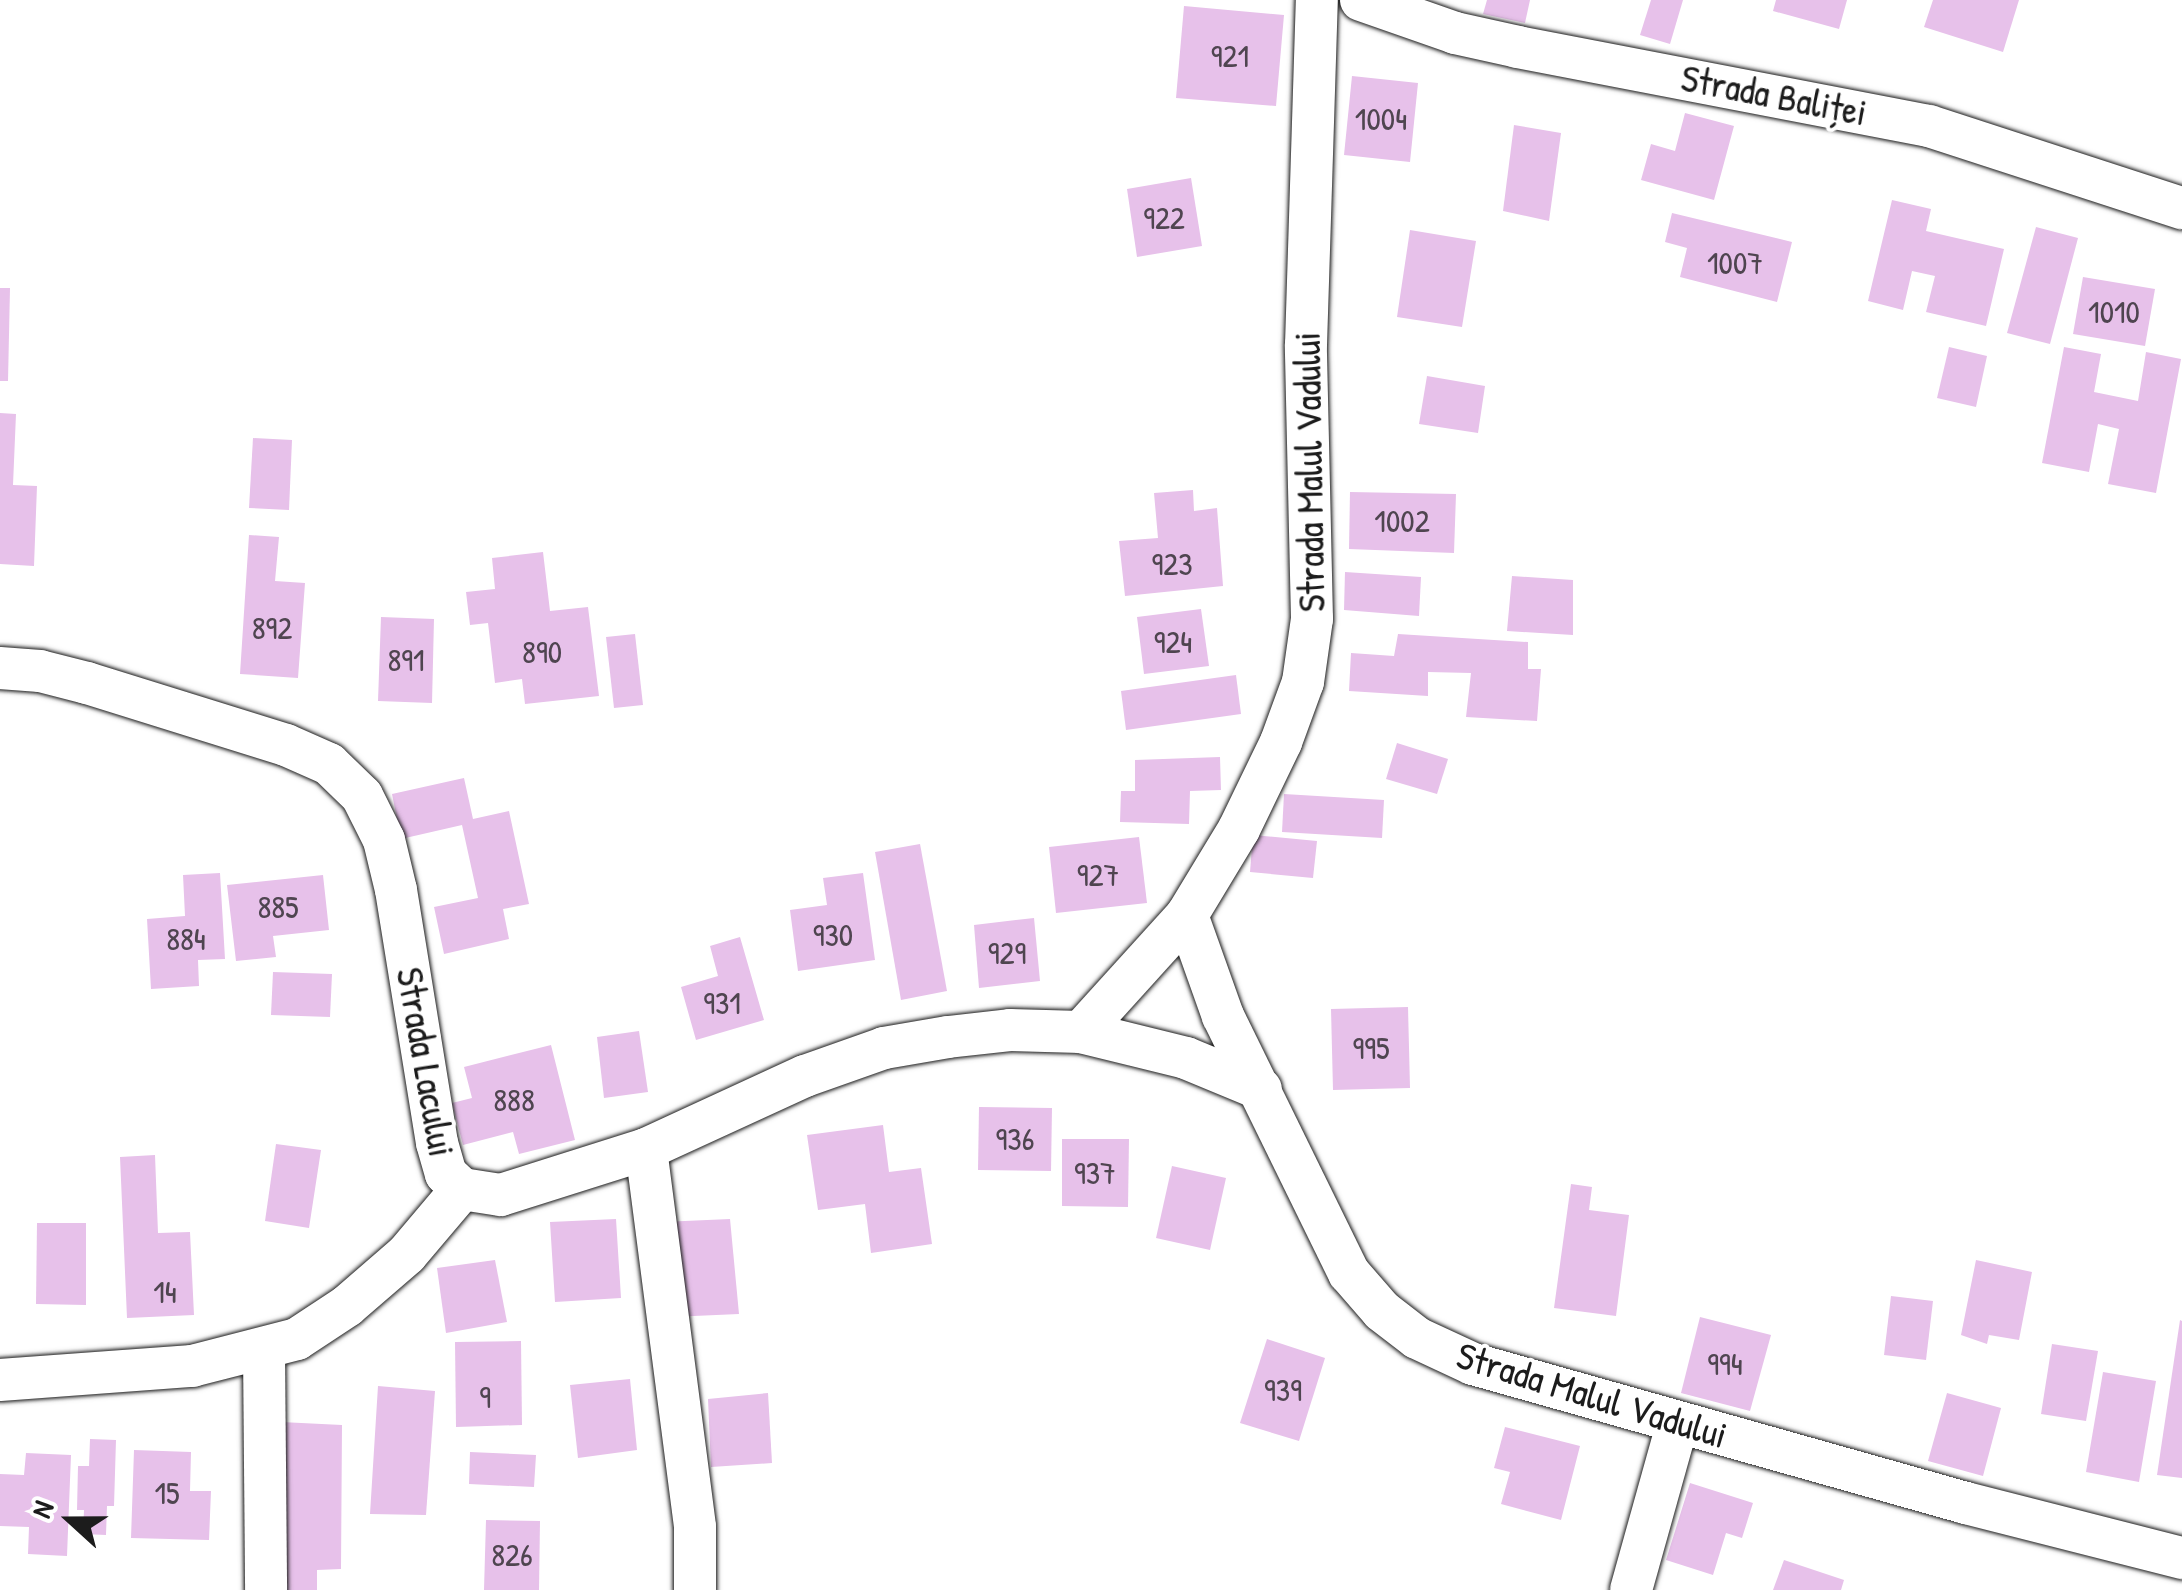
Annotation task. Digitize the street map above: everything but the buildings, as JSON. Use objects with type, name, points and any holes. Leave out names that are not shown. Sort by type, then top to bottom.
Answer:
[{"type":"street","name":"Strada Malul Vadului","points":[[1081,1032],[1187,915],[1239,829],[1281,742],[1303,682],[1312,619],[1306,345],[1316,0]]},
{"type":"street","name":"Strada Baliței","points":[[1361,0],[1455,33],[1518,47],[1929,126],[2182,208]]},
{"type":"street","name":"Strada Lacului","points":[[0,668],[87,683],[286,744],[329,764],[362,796],[384,840],[396,890],[437,1144],[446,1174],[462,1189],[501,1195],[646,1149],[805,1076],[884,1048],[1010,1030],[1081,1032],[1186,1058],[1261,1088]]},
{"type":"street","name":"Strada Malul Vadului","points":[[1187,915],[1210,986],[1349,1273],[1382,1311],[1418,1338],[1473,1364],[2182,1558]]},
{"type":"street","points":[[646,1149],[694,1527],[694,1590]]},
{"type":"street","points":[[0,1380],[192,1366],[297,1339],[347,1306],[408,1254],[462,1189]]},
{"type":"street","points":[[264,1350],[266,1590]]},
{"type":"street","points":[[1631,1590],[1678,1422]]}]
